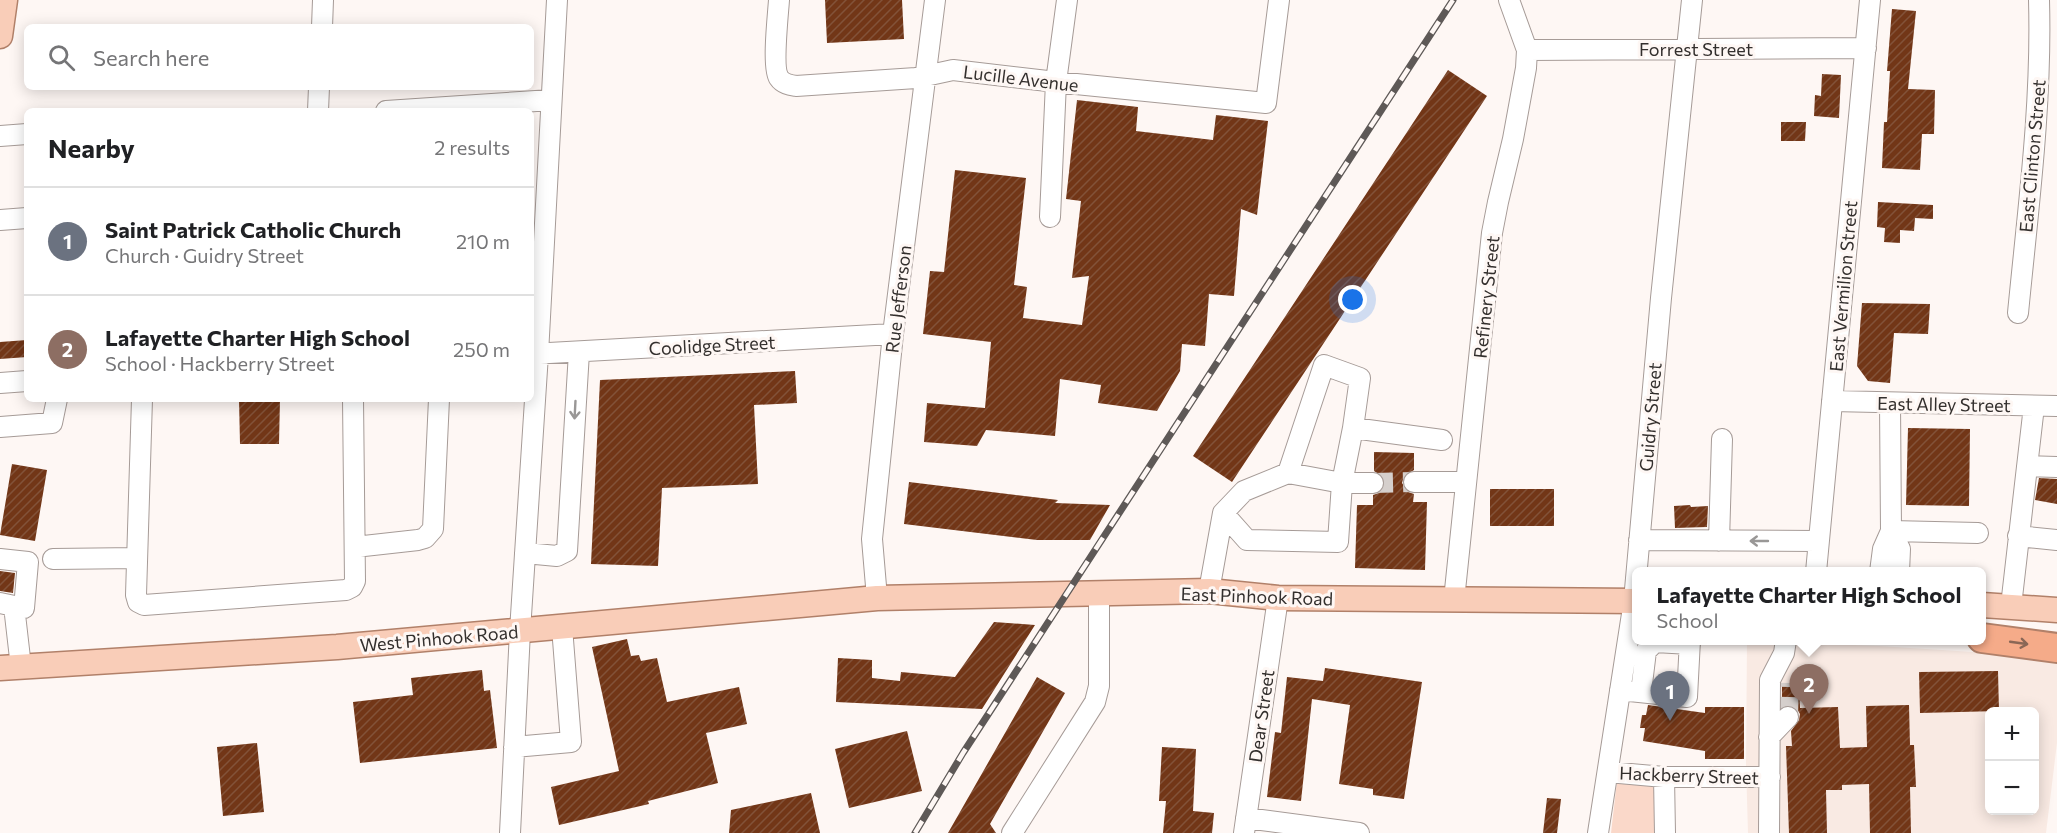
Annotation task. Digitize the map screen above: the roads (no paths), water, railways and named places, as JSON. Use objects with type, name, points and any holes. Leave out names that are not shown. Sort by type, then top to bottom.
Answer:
[{"type":"highway","points":[[1986,639],[2057,648]]},
{"type":"main road","points":[[0,36],[5,0]]},
{"type":"main road","name":"East Pinhook Road","points":[[877,598],[1209,591],[1278,598],[1632,601]]},
{"type":"main road","name":"West Pinhook Road","points":[[11,667],[520,632],[877,598]]},
{"type":"main road","points":[[1986,605],[2057,610]]},
{"type":"street","points":[[322,24],[323,0]]},
{"type":"street","points":[[534,374],[557,0]]},
{"type":"street","name":"Lucille Avenue","points":[[779,0],[776,67],[779,79],[796,86],[925,77],[952,70],[1266,103],[1279,0]]},
{"type":"street","name":"Rue Jefferson","points":[[877,598],[872,539],[894,334],[935,0]]},
{"type":"street","points":[[1050,217],[1056,82],[1067,0]]},
{"type":"street","name":"Refinery Street","points":[[1454,600],[1492,233],[1523,89],[1527,50],[1509,0]]},
{"type":"street","name":"Guidry Street","points":[[1638,567],[1661,298],[1692,0]]},
{"type":"street","name":"East Vermilion Street","points":[[1816,567],[1870,0]]},
{"type":"street","name":"East Clinton Street","points":[[2018,313],[2038,104],[2039,0]]},
{"type":"street","name":"Forrest Street","points":[[1527,50],[1866,48]]},
{"type":"street","points":[[318,108],[319,90]]},
{"type":"street","points":[[431,108],[551,100]]},
{"type":"street","points":[[0,136],[24,134]]},
{"type":"street","points":[[0,220],[24,218]]},
{"type":"street","name":"Coolidge Street","points":[[535,354],[894,334]]},
{"type":"street","points":[[525,554],[557,555],[567,551],[579,352]]},
{"type":"street","points":[[1222,513],[1247,540],[1338,542],[1342,483],[1360,378],[1324,365],[1288,473]]},
{"type":"street","points":[[0,382],[24,381]]},
{"type":"street","name":"East Alley Street","points":[[1832,401],[2057,406]]},
{"type":"street","points":[[0,427],[52,423],[56,402]]},
{"type":"street","points":[[142,402],[136,595],[138,602],[144,605],[346,590],[352,587],[355,580],[353,402]]},
{"type":"street","points":[[355,548],[418,540],[424,538],[433,529],[439,402]]},
{"type":"street","points":[[510,833],[533,402]]},
{"type":"street","points":[[1881,567],[1883,549],[1891,531],[1890,403]]},
{"type":"street","points":[[2011,606],[2034,406]]},
{"type":"street","points":[[1353,428],[1442,440]]},
{"type":"street","points":[[1719,541],[1722,439]]},
{"type":"street","points":[[2027,466],[2057,467]]},
{"type":"street","points":[[1209,591],[1222,513],[1244,491],[1288,473],[1342,483],[1374,483]]},
{"type":"street","points":[[1414,482],[1466,482]]},
{"type":"street","points":[[1891,531],[1978,533]]},
{"type":"street","points":[[1891,531],[1900,549],[1899,567]]},
{"type":"street","points":[[2018,536],[2057,540]]},
{"type":"street","points":[[1640,540],[1818,541]]},
{"type":"street","points":[[53,559],[137,558]]},
{"type":"street","points":[[0,559],[28,562],[24,608],[7,604],[11,667]]},
{"type":"street","points":[[1012,833],[1095,702],[1099,686],[1099,594]]},
{"type":"street","name":"Dear Street","points":[[1245,825],[1278,598]]},
{"type":"street","name":"Guidry Street","points":[[1598,833],[1632,619]]},
{"type":"street","points":[[514,747],[572,742],[562,627]]},
{"type":"street","points":[[1641,692],[1646,651],[1652,645]]},
{"type":"street","points":[[1620,690],[1687,697],[1690,645]]},
{"type":"street","points":[[1783,653],[1789,683]]},
{"type":"street","points":[[1769,833],[1770,680],[1783,653]]},
{"type":"street","points":[[1769,737],[1788,717]]},
{"type":"street","name":"Hackberry Street","points":[[1608,772],[1664,777],[1770,777]]},
{"type":"street","points":[[1664,777],[1665,833]]},
{"type":"street","points":[[1245,825],[1359,833]]},
{"type":"tunnel","points":[[1373,483],[1414,482]]},
{"type":"tunnel","points":[[1788,717],[1789,683]]},
{"type":"railway","points":[[915,833],[963,753],[1453,0]]},
{"type":"place","name":"Lafayette Charter High School","points":[[1809,714]]},
{"type":"place","name":"Saint Patrick Catholic Church","points":[[1670,721]]}]
